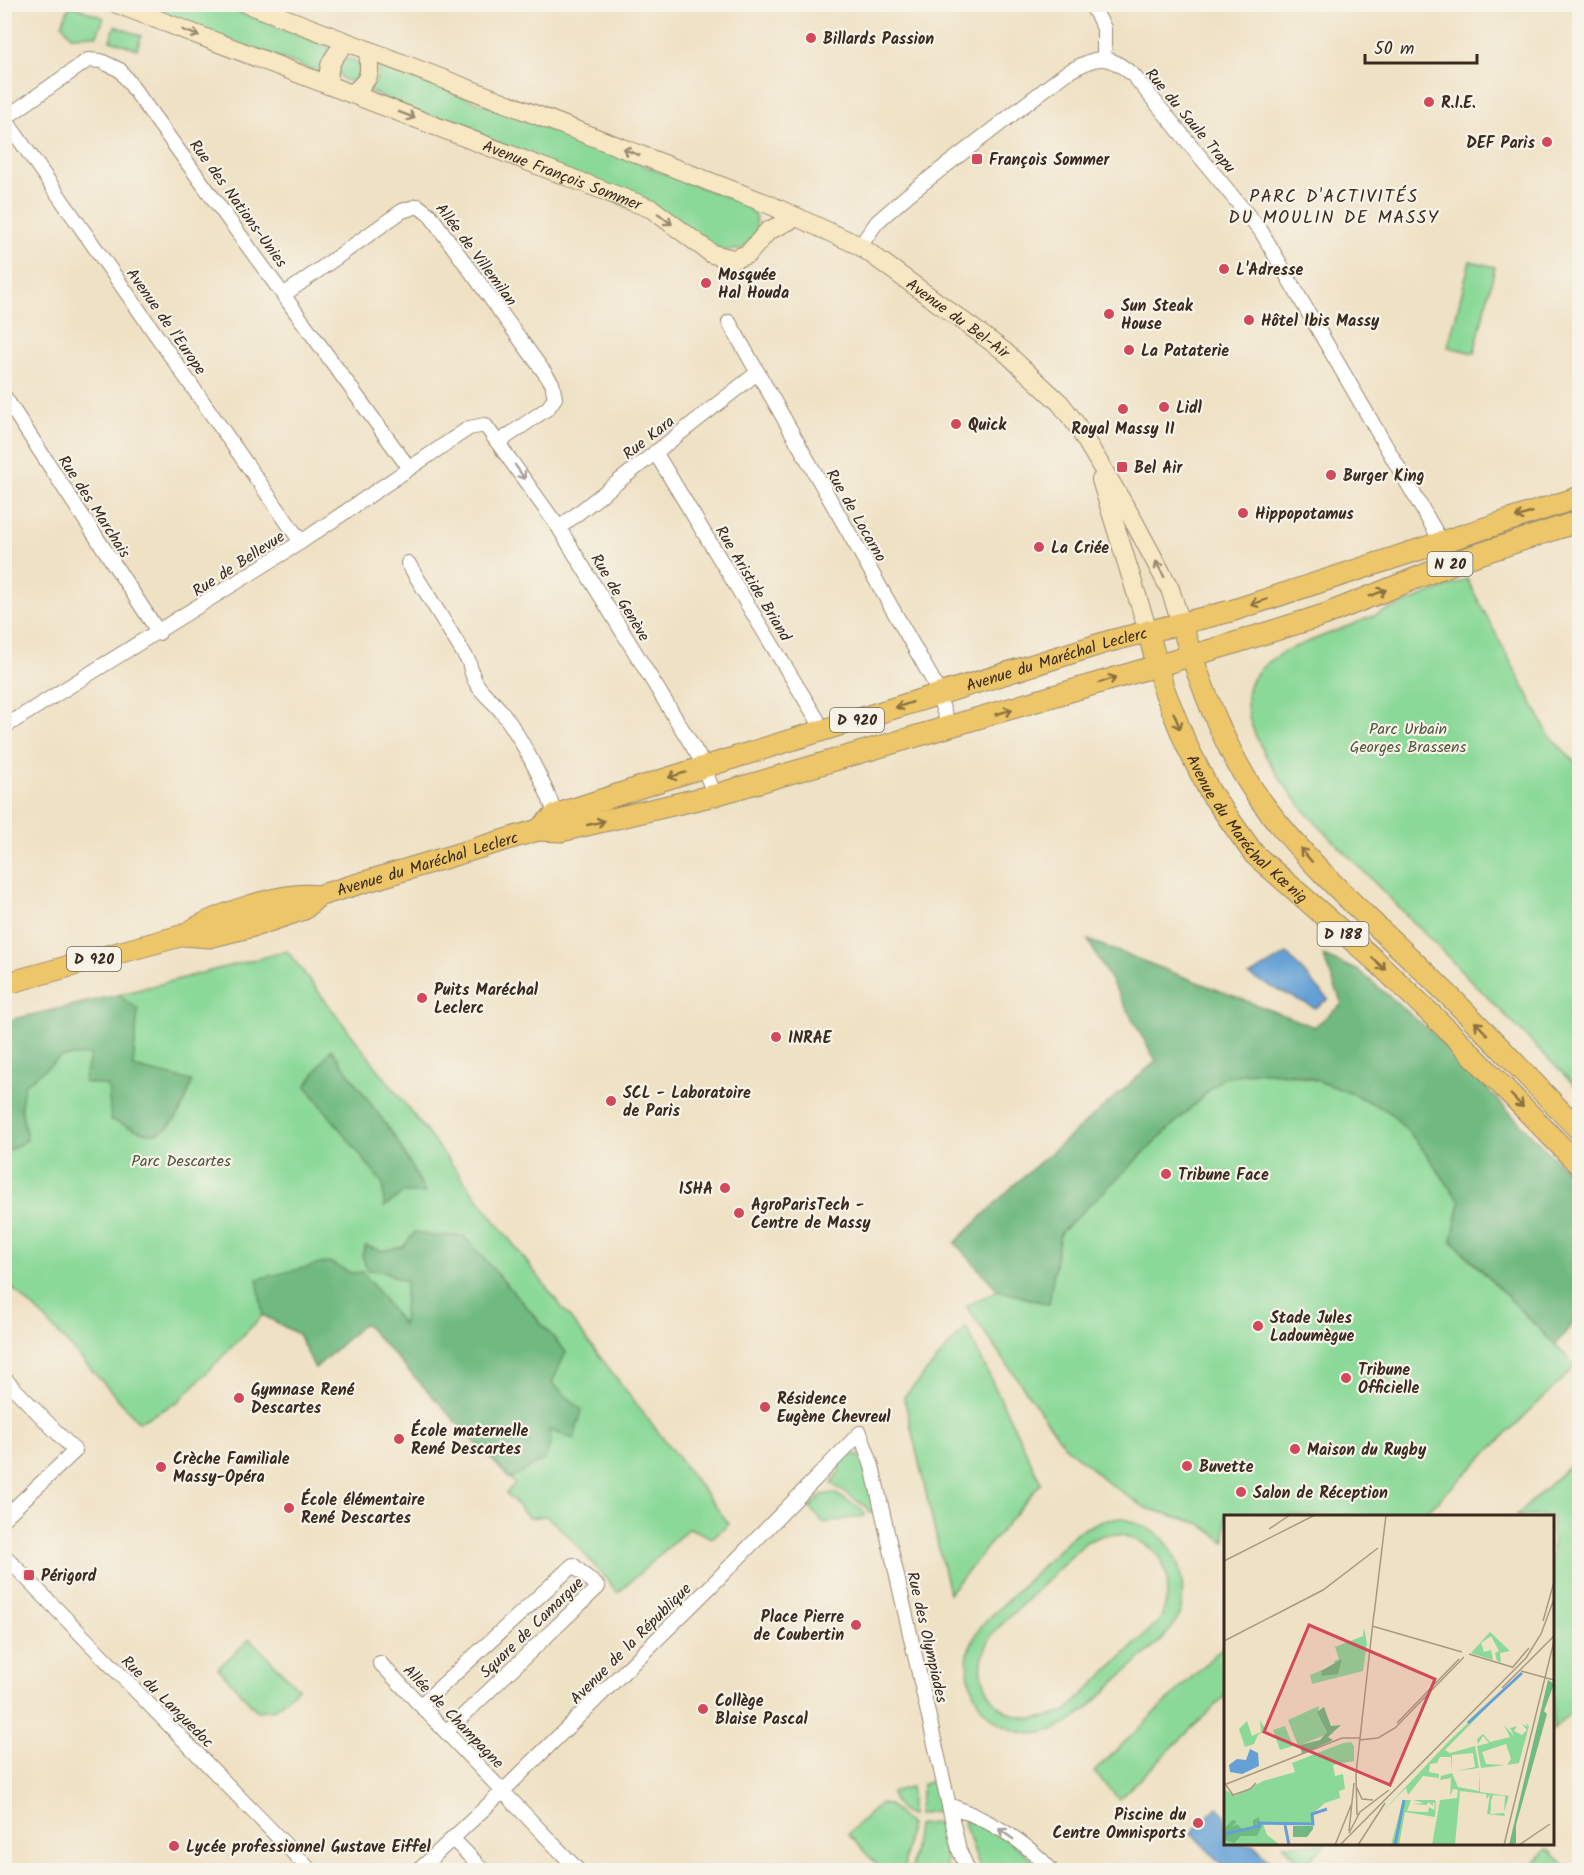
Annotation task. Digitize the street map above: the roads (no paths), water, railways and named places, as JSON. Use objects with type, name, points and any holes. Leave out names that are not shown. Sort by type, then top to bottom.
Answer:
[{"type":"main road","name":"Avenue du Maréchal Leclerc","points":[[538,830],[555,815],[704,767],[1148,632],[1231,611],[1580,497]]},
{"type":"main road","name":"Avenue du Maréchal Leclerc","points":[[4,984],[184,935],[209,938],[257,925],[304,909],[318,896],[538,830],[561,831],[715,795],[1157,666],[1324,615],[1464,559],[1580,521]]},
{"type":"main road","name":"Avenue du Maréchal Kœnig","points":[[1181,623],[1202,687],[1239,766],[1260,800],[1311,860],[1443,989],[1580,1131]]},
{"type":"main road","name":"Avenue du Maréchal Kœnig","points":[[1148,632],[1157,666],[1186,744],[1210,792],[1254,854],[1377,962],[1444,1026],[1580,1166]]},
{"type":"street","points":[[117,4],[352,94],[366,83],[370,75],[368,50]]},
{"type":"street","points":[[248,4],[797,217]]},
{"type":"street","points":[[860,246],[877,222],[909,194],[1065,73],[1088,62],[1104,58],[1104,28],[1091,4]]},
{"type":"street","points":[[329,85],[328,69],[332,58],[346,42]]},
{"type":"street","name":"Rue du Saule Trapu","points":[[1104,58],[1119,63],[1134,76],[1261,231],[1441,541]]},
{"type":"street","name":"Rue des Nations-Unies","points":[[5,119],[88,60],[101,61],[120,70],[285,294],[409,468]]},
{"type":"street","name":"Avenue François Sommer","points":[[352,94],[652,209],[712,254],[734,260],[748,254],[764,236],[797,217]]},
{"type":"street","name":"Avenue de l'Europe","points":[[5,119],[301,542]]},
{"type":"street","points":[[744,195],[757,207],[764,236]]},
{"type":"street","points":[[764,236],[768,204]]},
{"type":"street","name":"Allée de Villemilan","points":[[285,294],[402,211],[418,206],[430,214],[552,383],[555,398],[548,408],[500,442]]},
{"type":"street","name":"Avenue du Bel-Air","points":[[797,217],[860,246],[1022,366],[1060,403],[1093,453],[1170,589],[1181,623]]},
{"type":"street","name":"Rue de Locarno","points":[[729,322],[940,694],[949,727]]},
{"type":"street","name":"Rue Kara","points":[[559,528],[756,373]]},
{"type":"street","name":"Rue des Marchais","points":[[4,396],[159,633]]},
{"type":"street","name":"Rue de Bellevue","points":[[4,728],[301,542],[469,428],[485,425]]},
{"type":"street","name":"Rue de Genève","points":[[485,425],[500,442],[559,528],[704,767],[715,795]]},
{"type":"street","name":"Rue Aristide Briand","points":[[655,452],[817,719],[821,732]]},
{"type":"street","name":"Avenue du Bel-Air","points":[[1093,453],[1148,632]]},
{"type":"street","points":[[408,563],[469,662],[472,678],[488,701],[500,711],[540,778],[555,815]]},
{"type":"street","points":[[4,1378],[75,1451],[4,1518]]},
{"type":"street","name":"Avenue de la République","points":[[419,1870],[503,1791],[701,1596],[860,1433]]},
{"type":"street","name":"Rue des Olympiades","points":[[860,1433],[872,1466],[959,1850],[969,1870]]},
{"type":"street","name":"Rue du Languedoc","points":[[4,1555],[310,1870]]},
{"type":"street","name":"Square de Camargue","points":[[422,1704],[573,1565],[598,1587],[447,1731]]},
{"type":"street","name":"Allée de Champagne","points":[[380,1663],[422,1704],[578,1870]]},
{"type":"street","points":[[949,1805],[1005,1832],[1051,1870]]},
{"type":"street","points":[[452,1838],[483,1870]]},
{"type":"street","name":"Rue des Olympiades","points":[[958,1870],[959,1850]]},
{"type":"water","points":[[1287,954],[1328,999],[1315,1008],[1249,976]]},
{"type":"water","points":[[1217,1807],[1224,1814],[1224,1845],[1254,1845],[1279,1870],[1227,1870],[1191,1833]]},
{"type":"place","name":"Billards Passion","points":[[811,38]]},
{"type":"place","name":"R.I.E.","points":[[1429,102]]},
{"type":"place","name":"DEF Paris","points":[[1547,142]]},
{"type":"place","name":"François Sommer","points":[[977,159]]},
{"type":"place","name":"L'Adresse","points":[[1224,269]]},
{"type":"place","name":"Mosquée Hal Houda","points":[[706,283]]},
{"type":"place","name":"Sun Steak House","points":[[1109,314]]},
{"type":"place","name":"Hôtel Ibis Massy","points":[[1249,320]]},
{"type":"place","name":"La Pataterie","points":[[1129,350]]},
{"type":"place","name":"Lidl","points":[[1164,407]]},
{"type":"place","name":"Royal Massy II","points":[[1123,409]]},
{"type":"place","name":"Quick","points":[[956,424]]},
{"type":"place","name":"Bel Air","points":[[1122,467]]},
{"type":"place","name":"Burger King","points":[[1331,475]]},
{"type":"place","name":"Hippopotamus","points":[[1243,513]]},
{"type":"place","name":"La Criée","points":[[1039,547]]},
{"type":"place","name":"Puits Maréchal Leclerc","points":[[422,998]]},
{"type":"place","name":"INRAE","points":[[776,1037]]},
{"type":"place","name":"SCL - Laboratoire de Paris","points":[[611,1101]]},
{"type":"place","name":"Tribune Face","points":[[1166,1174]]},
{"type":"place","name":"ISHA","points":[[725,1188]]},
{"type":"place","name":"AgroParisTech - Centre de Massy","points":[[739,1213]]},
{"type":"place","name":"Stade Jules Ladoumègue","points":[[1258,1326]]},
{"type":"place","name":"Tribune Officielle","points":[[1346,1378]]},
{"type":"place","name":"Gymnase René Descartes","points":[[239,1398]]},
{"type":"place","name":"Résidence Eugène Chevreul","points":[[765,1407]]},
{"type":"place","name":"École maternelle René Descartes","points":[[399,1439]]},
{"type":"place","name":"Maison du Rugby","points":[[1295,1449]]},
{"type":"place","name":"Buvette","points":[[1187,1466]]},
{"type":"place","name":"Crèche Familiale Massy-Opéra","points":[[161,1467]]},
{"type":"place","name":"Salon de Réception","points":[[1241,1492]]},
{"type":"place","name":"École élémentaire René Descartes","points":[[289,1508]]},
{"type":"place","name":"Périgord","points":[[29,1575]]},
{"type":"place","name":"Place Pierre de Coubertin","points":[[856,1625]]},
{"type":"place","name":"Collège Blaise Pascal","points":[[703,1709]]},
{"type":"place","name":"Piscine du Centre Omnisports","points":[[1198,1823]]},
{"type":"place","name":"Lycée professionnel Gustave Eiffel","points":[[174,1846]]},
{"type":"district","name":"PARC D'ACTIVITÉS DU MOULIN DE MASSY","points":[[1334,206]]},
{"type":"park label","name":"Parc Urbain Georges Brassens","points":[[1408,737]]},
{"type":"park label","name":"Parc Descartes","points":[[181,1160]]}]
